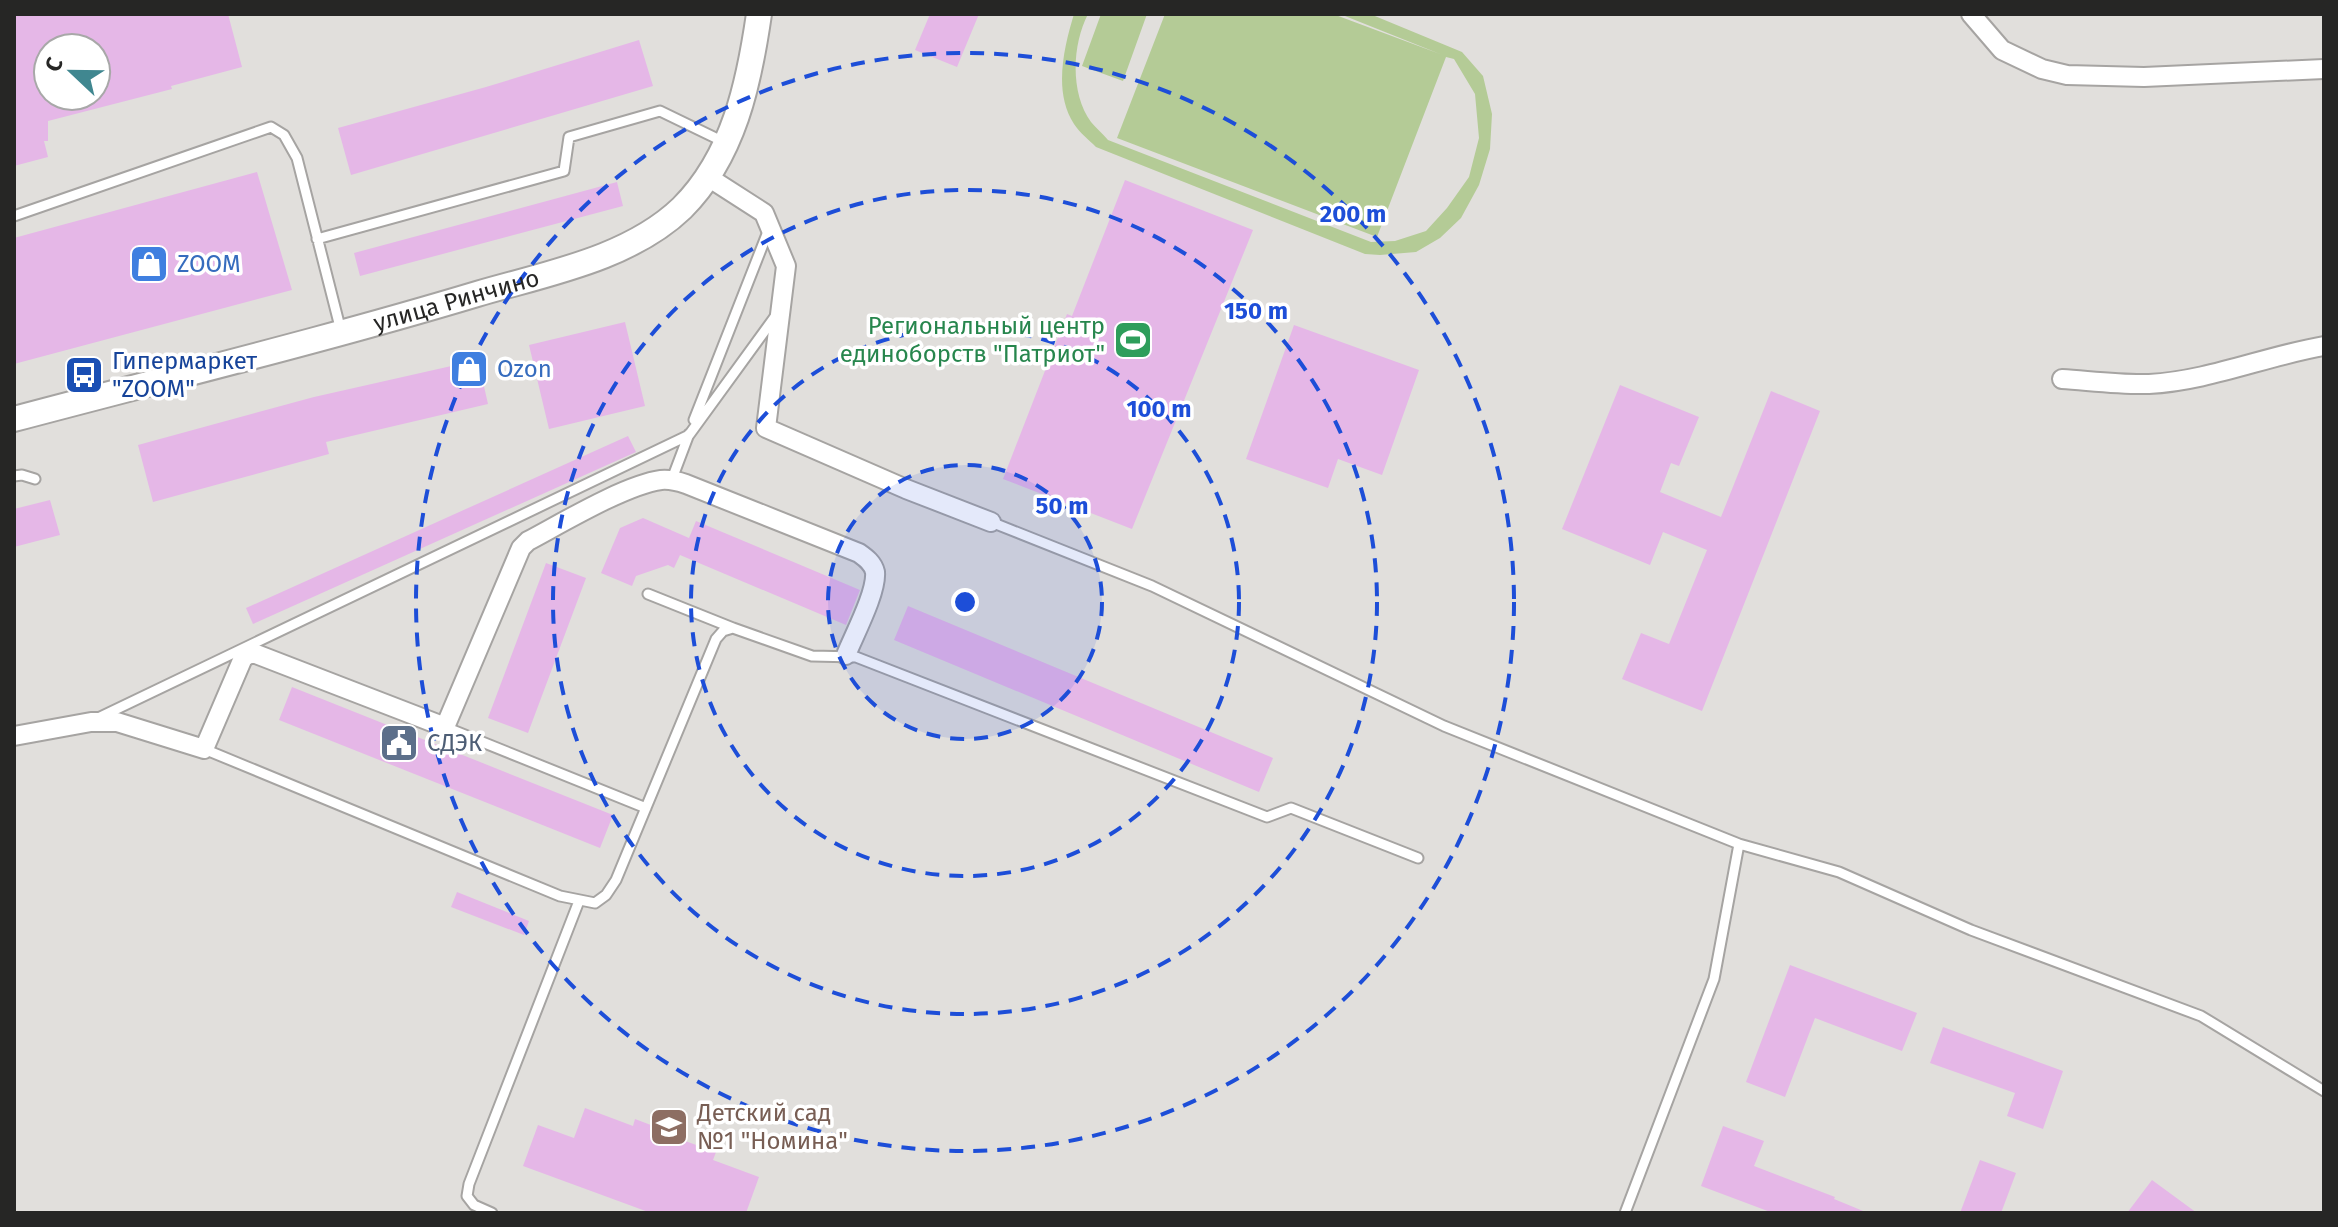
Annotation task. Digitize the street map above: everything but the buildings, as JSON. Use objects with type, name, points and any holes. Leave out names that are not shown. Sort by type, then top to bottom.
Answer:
[{"type":"street","name":"улица Ринчино","points":[[14,419],[341,332],[582,263],[642,239],[681,208],[708,177],[733,130],[750,71],[759,14]]},
{"type":"street","points":[[1970,15],[2002,50],[2042,69],[2067,75],[2144,77],[2324,69]]},
{"type":"street","points":[[708,177],[764,213],[786,266],[766,428],[991,522]]},
{"type":"street","points":[[2062,379],[2150,384],[2221,372],[2294,351],[2324,346]]},
{"type":"street","points":[[14,736],[91,722],[117,722],[204,749],[238,668],[249,654],[265,656],[445,727],[521,548],[528,541],[631,489],[659,480],[672,479],[859,553],[870,562],[875,569],[874,583],[846,655]]},
{"type":"lane","points":[[317,239],[564,171],[569,137],[660,111],[726,143]]},
{"type":"lane","points":[[14,216],[271,127],[284,135],[297,158],[341,332]]},
{"type":"lane","points":[[672,479],[770,227]]},
{"type":"lane","points":[[91,722],[689,435],[783,306]]},
{"type":"lane","points":[[14,476],[35,479]]},
{"type":"lane","points":[[991,522],[1152,586],[1444,726],[1739,844],[1839,872],[1971,930],[2201,1016],[2324,1091]]},
{"type":"lane","points":[[648,594],[812,656],[856,657],[1267,817],[1291,808],[1418,858]]},
{"type":"lane","points":[[204,749],[560,896],[595,903],[606,895],[616,880],[716,639],[723,631],[733,628]]},
{"type":"lane","points":[[445,727],[646,808]]},
{"type":"lane","points":[[1625,1213],[1714,979],[1739,844]]},
{"type":"lane","points":[[492,1213],[474,1205],[467,1196],[469,1184],[579,901]]},
{"type":"green space","points":[[1074,14],[1088,14],[1076,54],[1079,97],[1091,122],[1108,140],[1371,242],[1395,241],[1426,231],[1469,177],[1479,138],[1475,94],[1454,59],[1446,57],[1377,237],[1117,138],[1165,14],[1333,14],[1440,54],[1340,14],[1370,14],[1462,52],[1483,76],[1492,114],[1490,149],[1479,185],[1461,218],[1440,238],[1416,252],[1365,254],[1096,147],[1074,124],[1064,98],[1062,69]]},
{"type":"green space","points":[[1101,14],[1147,14],[1123,81],[1082,66]]},
{"type":"place","name":"ZOOM","points":[[149,264]]},
{"type":"place","name":"Региональный центр единоборств \"Патриот\"","points":[[1133,340]]},
{"type":"place","name":"Ozon","points":[[469,369]]},
{"type":"place","name":"Гипермаркет \"ZOOM\"","points":[[84,375]]},
{"type":"place","name":"СДЭК","points":[[399,743]]},
{"type":"place","name":"Детский сад №1 \"Номина\"","points":[[669,1127]]}]
